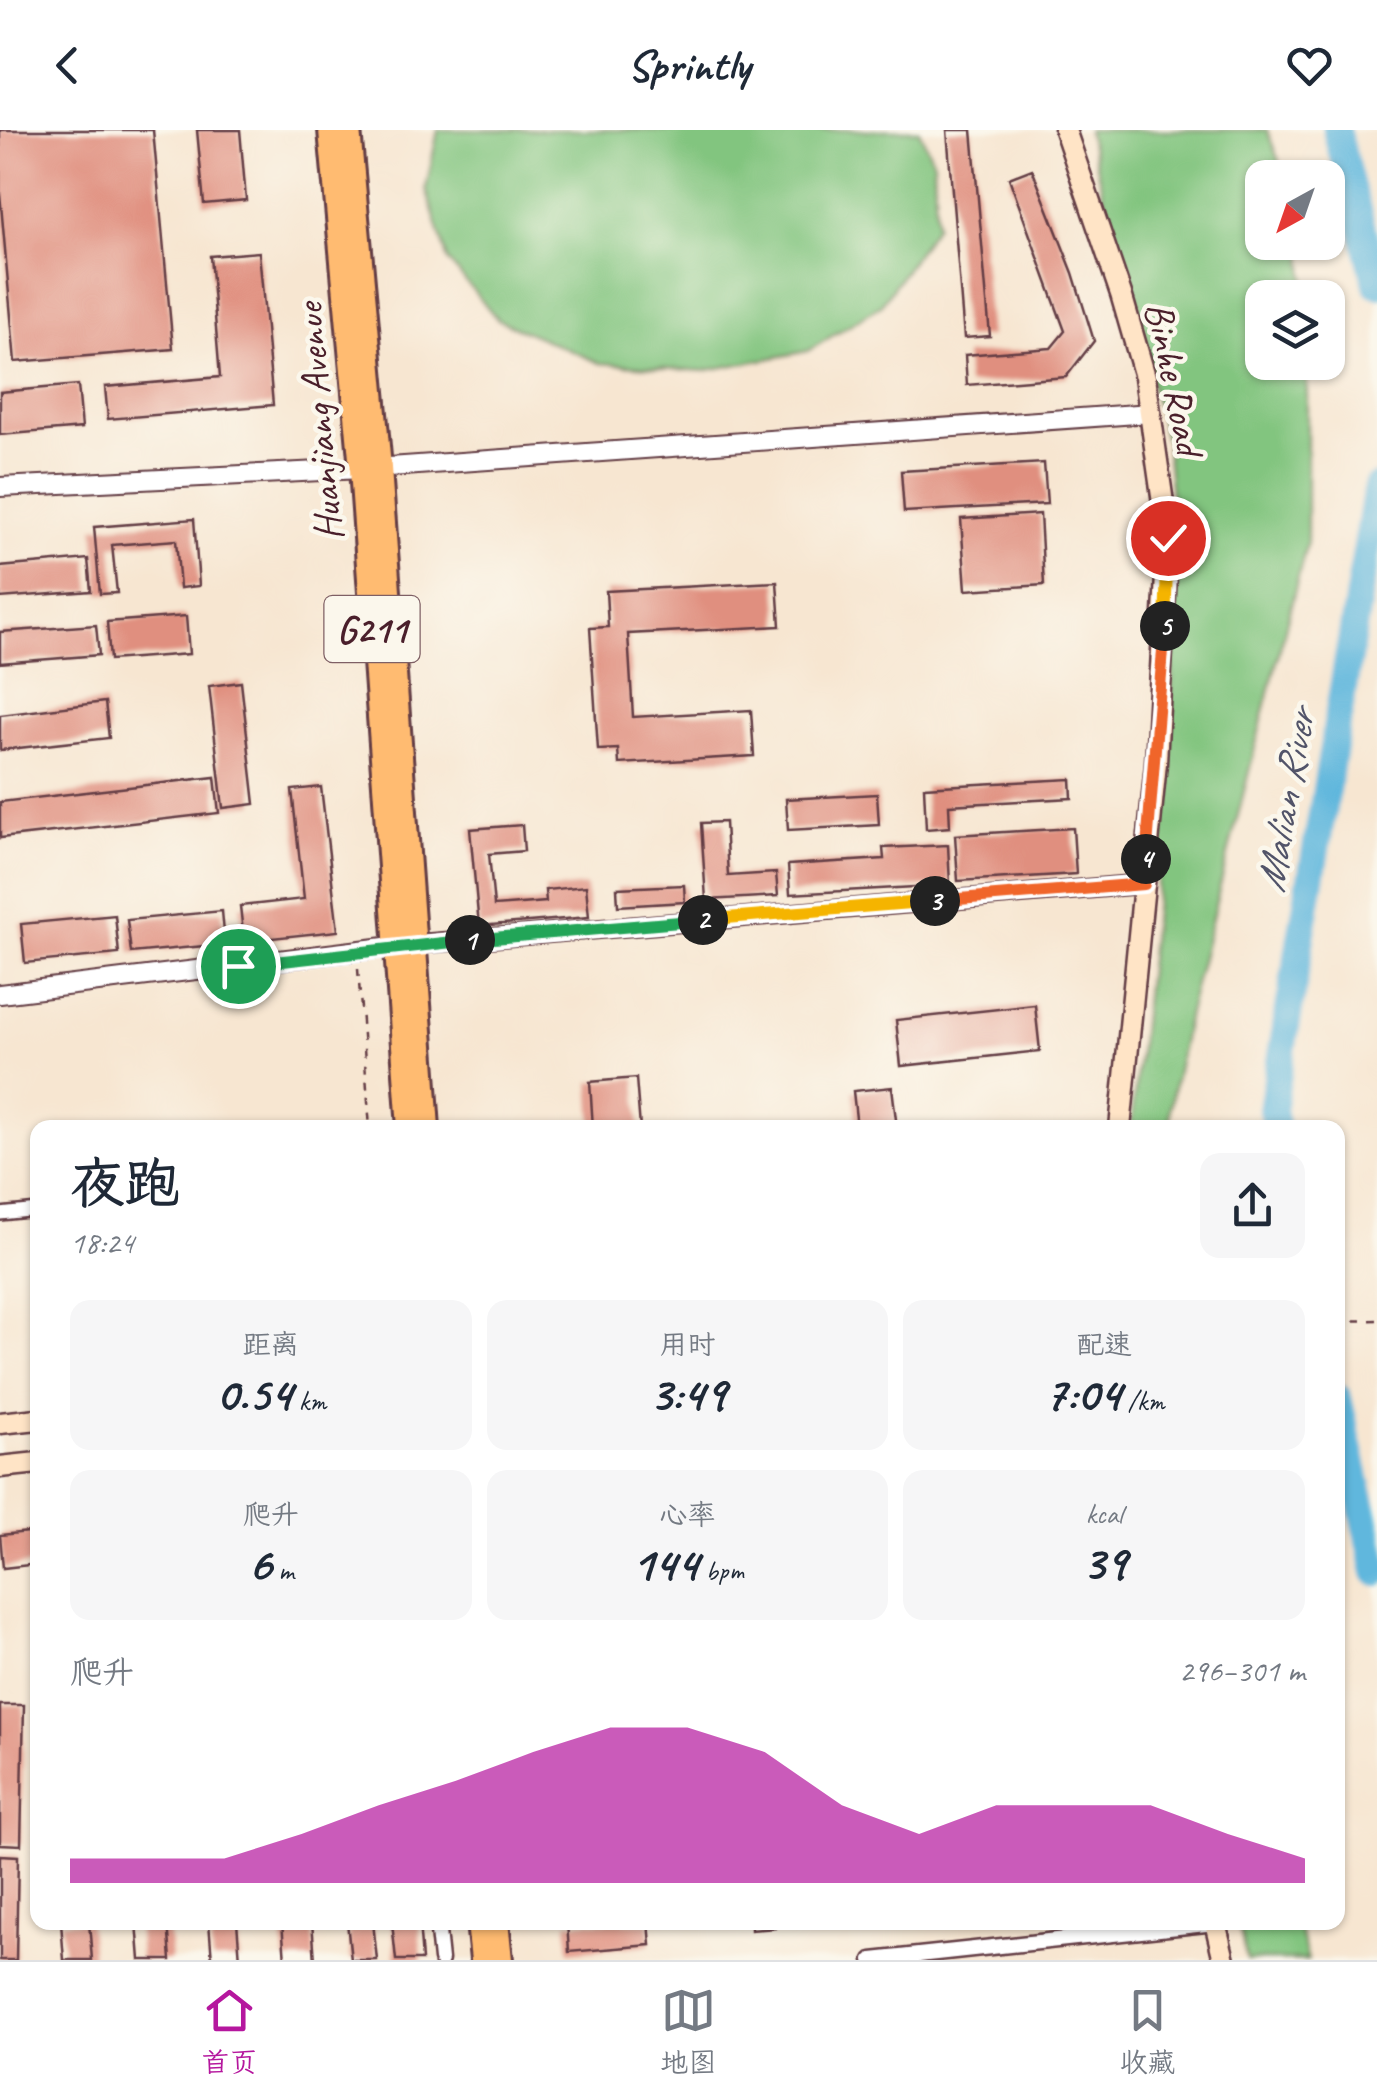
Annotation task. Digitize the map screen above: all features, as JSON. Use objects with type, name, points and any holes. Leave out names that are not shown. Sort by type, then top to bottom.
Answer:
[{"type":"highway","name":"Huanjiang Avenue","points":[[330,130],[370,468]]},
{"type":"highway","name":"Huanjiang Avenue","points":[[349,130],[403,945],[409,1120]]},
{"type":"highway","name":"Huanjiang Avenue","points":[[403,945],[427,1120]]},
{"type":"highway","points":[[479,1930],[482,1960]]},
{"type":"highway","points":[[498,1930],[500,1960]]},
{"type":"main road","name":"Binhe Road","points":[[1065,130],[1122,294],[1151,413],[1168,538],[1144,884],[1121,1120]]},
{"type":"main road","points":[[0,1423],[30,1420]]},
{"type":"main road","points":[[0,1467],[30,1464]]},
{"type":"main road","points":[[1217,1930],[1224,1960]]},
{"type":"street","points":[[0,487],[370,468],[1151,413]]},
{"type":"street","points":[[0,994],[403,945],[1144,884]]},
{"type":"street","points":[[0,1214],[30,1211]]},
{"type":"street","points":[[439,1930],[441,1960]]},
{"type":"street","points":[[872,1960],[1150,1930]]},
{"type":"path","points":[[356,951],[369,1120]]},
{"type":"path","points":[[1345,1320],[1377,1320]]},
{"type":"green space","points":[[438,130],[919,130],[934,162],[936,225],[881,305],[808,351],[703,371],[600,363],[498,320],[448,261],[426,189]]},
{"type":"green space","points":[[1087,130],[1267,130],[1278,160],[1245,160],[1245,260],[1304,260],[1305,280],[1245,280],[1245,380],[1307,380],[1307,542],[1188,1013],[1170,1120],[1132,1120],[1168,781],[1177,558],[1166,443]]},
{"type":"green space","points":[[1240,1930],[1299,1930],[1308,1960],[1247,1960]]},
{"type":"building","points":[[0,130],[153,130],[173,349],[15,362],[0,193]]},
{"type":"building","points":[[197,130],[240,130],[246,200],[204,204]]},
{"type":"building","points":[[947,130],[972,130],[990,336],[964,338]]},
{"type":"building","points":[[1032,169],[1073,273],[1094,341],[1066,377],[967,385],[965,355],[1051,348],[1065,331],[1009,178]]},
{"type":"building","points":[[259,252],[273,405],[108,419],[105,387],[220,377],[210,256]]},
{"type":"building","points":[[78,385],[82,428],[0,435],[0,392]]},
{"type":"building","points":[[1044,463],[1047,504],[904,512],[901,471]]},
{"type":"building","points":[[1040,514],[1044,585],[966,590],[961,519]]},
{"type":"building","points":[[194,519],[199,586],[180,588],[176,540],[112,545],[117,593],[100,594],[94,527]]},
{"type":"building","points":[[88,559],[91,591],[0,598],[0,567]]},
{"type":"building","points":[[777,582],[780,626],[628,634],[633,717],[751,710],[754,756],[619,764],[618,749],[598,750],[590,628],[608,627],[606,591]]},
{"type":"building","points":[[186,616],[189,654],[110,660],[107,622]]},
{"type":"building","points":[[96,625],[99,655],[0,663],[0,632]]},
{"type":"building","points":[[241,682],[255,804],[223,808],[209,686]]},
{"type":"building","points":[[105,702],[109,738],[0,750],[0,715]]},
{"type":"building","points":[[215,777],[219,813],[0,838],[0,802]]},
{"type":"building","points":[[1071,779],[1072,798],[949,805],[950,827],[926,829],[924,787]]},
{"type":"building","points":[[321,787],[338,931],[244,941],[240,906],[304,899],[292,790]]},
{"type":"building","points":[[877,794],[879,825],[788,830],[786,799]]},
{"type":"building","points":[[725,822],[728,876],[776,873],[778,896],[706,900],[701,823]]},
{"type":"building","points":[[522,825],[524,851],[489,854],[494,906],[546,902],[545,890],[586,886],[589,917],[479,926],[470,829]]},
{"type":"building","points":[[1073,828],[1076,874],[958,881],[955,835]]},
{"type":"building","points":[[948,845],[950,885],[790,894],[788,865],[884,859],[883,848]]},
{"type":"building","points":[[684,885],[685,902],[618,906],[617,888]]},
{"type":"building","points":[[222,911],[225,944],[131,953],[127,920]]},
{"type":"building","points":[[115,915],[119,954],[25,963],[21,924]]},
{"type":"building","points":[[1035,1005],[1040,1051],[901,1066],[896,1020]]},
{"type":"building","points":[[636,1078],[639,1120],[592,1120],[590,1082]]},
{"type":"building","points":[[892,1087],[896,1120],[856,1120],[853,1091]]},
{"type":"building","points":[[30,1532],[30,1565],[3,1568],[0,1535]]},
{"type":"building","points":[[0,1705],[24,1705],[21,1845],[0,1844]]},
{"type":"building","points":[[0,1855],[18,1856],[16,1960],[0,1960]]},
{"type":"building","points":[[62,1930],[90,1930],[92,1960],[64,1960]]},
{"type":"building","points":[[138,1930],[169,1930],[171,1960],[140,1960]]},
{"type":"building","points":[[210,1930],[238,1930],[240,1960],[212,1960]]},
{"type":"building","points":[[283,1930],[313,1930],[315,1960],[285,1960]]},
{"type":"building","points":[[348,1930],[374,1930],[377,1960],[351,1960]]},
{"type":"building","points":[[393,1930],[420,1930],[422,1960],[396,1960]]},
{"type":"building","points":[[568,1930],[650,1930],[651,1945],[569,1952]]},
{"type":"waterway","name":"Malian River","points":[[1336,130],[1377,284]]},
{"type":"waterway","name":"Malian River","points":[[1274,1120],[1272,1110],[1377,487]]},
{"type":"waterway","name":"Malian River","points":[[1345,1429],[1377,1572]]},
{"type":"route","points":[[238,966],[393,946],[1144,884],[1156,763],[1168,538]]}]
